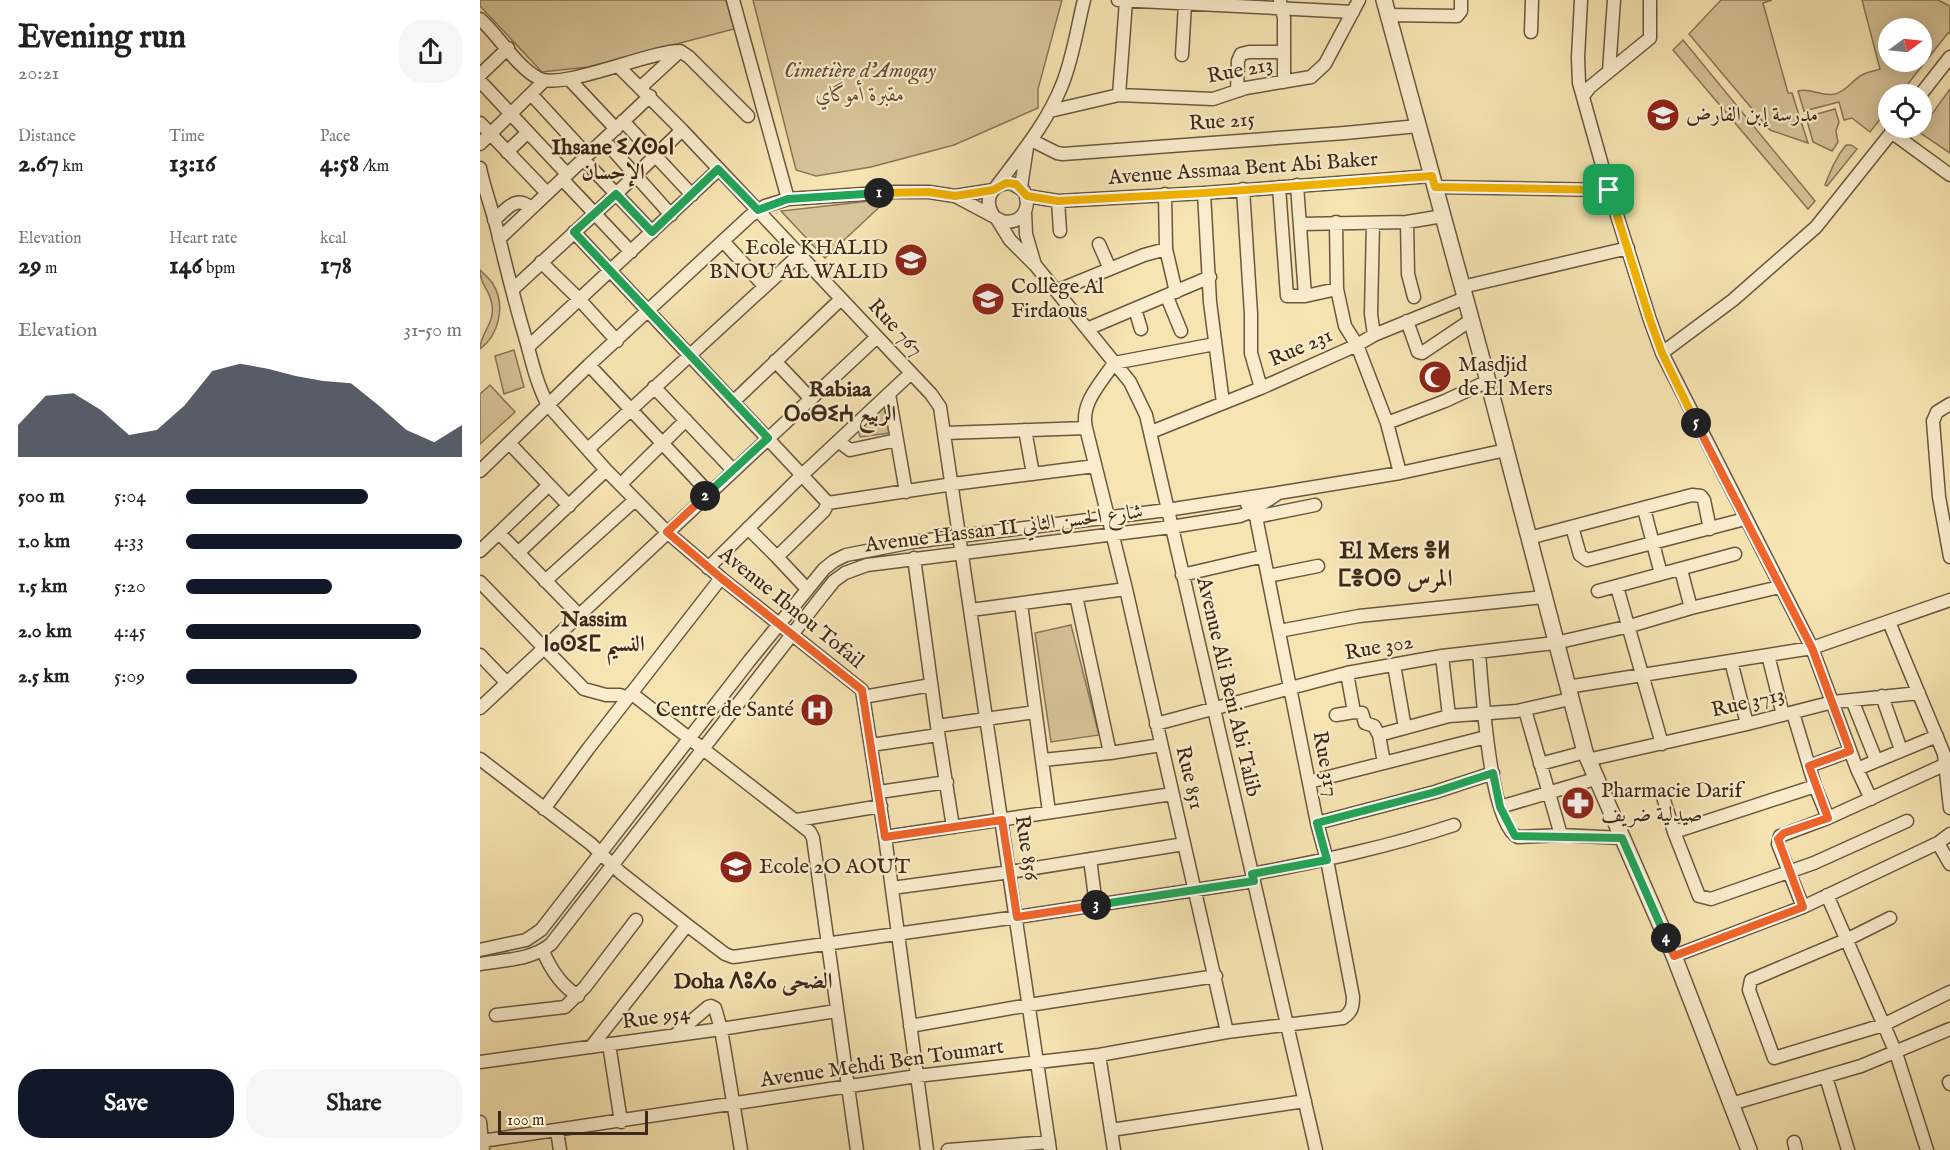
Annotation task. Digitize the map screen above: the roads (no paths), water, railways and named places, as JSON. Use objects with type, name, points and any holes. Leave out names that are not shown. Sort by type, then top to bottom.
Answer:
[{"type":"street","points":[[733,0],[788,199]]},
{"type":"street","points":[[995,217],[988,203],[994,188],[1029,143],[1050,111],[1062,86],[1084,0]]},
{"type":"street","points":[[1118,0],[1281,4],[1353,12]]},
{"type":"street","name":"Rue 213","points":[[1050,111],[1119,95],[1207,99],[1237,91],[1301,80],[1318,72],[1325,64],[1359,0]]},
{"type":"street","points":[[1461,0],[1461,11],[1457,16],[1386,8],[1488,381],[1586,756],[1674,956],[1749,1150]]},
{"type":"street","points":[[1531,32],[1532,0]]},
{"type":"street","points":[[1581,0],[1577,73],[1609,190],[1650,320],[1662,353],[1812,648],[1857,769],[1871,799]]},
{"type":"street","points":[[1609,71],[1614,0]]},
{"type":"street","points":[[1583,96],[1586,90],[1650,38],[1650,0]]},
{"type":"street","points":[[1119,95],[1126,1]]},
{"type":"street","points":[[1178,2],[1182,55]]},
{"type":"street","points":[[1281,4],[1284,18],[1284,82]]},
{"type":"street","points":[[480,19],[530,73],[544,81],[568,79],[680,51],[690,57],[748,116]]},
{"type":"street","points":[[480,75],[508,48]]},
{"type":"street","points":[[499,239],[620,125],[680,51]]},
{"type":"street","points":[[1237,91],[1238,62],[1241,54],[1284,52]]},
{"type":"street","points":[[1929,84],[1950,57]]},
{"type":"street","name":"Rue 767","points":[[618,66],[758,210],[940,406],[962,552]]},
{"type":"street","points":[[568,79],[656,156],[692,195]]},
{"type":"street","points":[[480,81],[511,113],[631,252]]},
{"type":"street","points":[[480,144],[544,81]]},
{"type":"street","points":[[531,94],[616,194],[652,232]]},
{"type":"street","points":[[480,123],[547,193]]},
{"type":"street","name":"Rue 215","points":[[1029,143],[1063,154],[1418,126]]},
{"type":"street","points":[[512,290],[682,130]]},
{"type":"street","points":[[507,152],[527,133]]},
{"type":"street","points":[[1662,353],[1733,300],[1816,227],[1887,138]]},
{"type":"street","points":[[1903,138],[1950,175]]},
{"type":"street","points":[[604,140],[671,215]]},
{"type":"street","points":[[480,471],[589,365],[758,210],[788,199],[929,192],[955,196],[995,217],[1012,222],[1026,211],[1024,192],[1029,143]]},
{"type":"street","name":"Avenue Ibnou Tofail","points":[[480,168],[481,181],[490,201],[541,393],[548,405],[606,470],[667,532],[708,568],[862,690],[881,806],[927,1150]]},
{"type":"street","points":[[528,347],[718,169]]},
{"type":"street","name":"Avenue Assmaa Bent Abi Baker","points":[[1024,192],[1058,201],[1297,185],[1433,181],[1609,190]]},
{"type":"street","points":[[955,196],[1011,183],[1024,192]]},
{"type":"street","points":[[1297,185],[1305,296]]},
{"type":"street","points":[[1279,187],[1286,295],[1288,298],[1337,289]]},
{"type":"street","points":[[1243,189],[1251,314],[1251,353],[1261,388]]},
{"type":"street","points":[[1204,193],[1210,302],[1223,403]]},
{"type":"street","points":[[1165,194],[1166,249],[1172,295],[1181,331]]},
{"type":"street","points":[[1058,201],[1060,231]]},
{"type":"street","name":"Avenue Assmaa Bent Abi Baker","points":[[1026,211],[1058,201]]},
{"type":"street","points":[[495,220],[515,203],[523,202],[531,208]]},
{"type":"street","name":"Avenue Ali Beni Abi Talib","points":[[1026,211],[1028,245],[1036,266]]},
{"type":"street","points":[[1301,224],[1407,222],[1443,216]]},
{"type":"street","name":"Avenue Ali Beni Abi Talib","points":[[995,217],[1014,244],[1036,266],[1136,391],[1151,432],[1167,510],[1316,1150]]},
{"type":"street","points":[[1336,222],[1337,289],[1345,326],[1357,345],[1387,423],[1400,473]]},
{"type":"street","points":[[1407,222],[1408,274],[1414,297]]},
{"type":"street","points":[[1373,223],[1371,314],[1374,335]]},
{"type":"street","points":[[574,232],[828,503]]},
{"type":"street","points":[[723,241],[764,286]]},
{"type":"street","points":[[1099,244],[1110,269]]},
{"type":"street","name":"Rue 231","points":[[1151,432],[1261,388],[1464,293],[1628,248]]},
{"type":"street","points":[[1056,291],[1144,255],[1166,249]]},
{"type":"street","points":[[588,449],[799,255]]},
{"type":"street","points":[[541,262],[617,341]]},
{"type":"street","points":[[1087,329],[1210,277]]},
{"type":"street","points":[[733,402],[841,299]]},
{"type":"street","points":[[1135,309],[1141,329]]},
{"type":"street","points":[[1407,321],[1418,352],[1422,353],[1471,320]]},
{"type":"street","points":[[480,708],[877,337]]},
{"type":"street","points":[[945,434],[1086,428],[1084,413],[1087,404],[1114,363],[1215,344]]},
{"type":"street","points":[[775,362],[810,398]]},
{"type":"street","points":[[589,365],[709,492]]},
{"type":"street","points":[[708,568],[801,476],[911,373]]},
{"type":"street","points":[[1387,423],[1437,405],[1488,381]]},
{"type":"street","points":[[654,387],[733,470]]},
{"type":"street","points":[[890,394],[906,492]]},
{"type":"street","points":[[1950,404],[1937,412],[1933,421],[1939,497],[1950,554]]},
{"type":"street","points":[[621,484],[686,420]]},
{"type":"street","name":"Rue 851","points":[[1086,428],[1126,589],[1227,1032]]},
{"type":"street","points":[[1025,430],[1033,474]]},
{"type":"street","points":[[838,441],[850,450],[897,440]]},
{"type":"street","points":[[510,444],[569,506]]},
{"type":"street","name":"Avenue Hassan II شارع الحسن الثاني","points":[[480,950],[533,937],[545,925],[688,738],[807,589],[824,569],[846,555],[960,536],[1278,494],[1400,473],[1506,450]]},
{"type":"street","points":[[828,503],[1095,466]]},
{"type":"street","points":[[518,553],[606,470]]},
{"type":"street","points":[[480,551],[549,485]]},
{"type":"street","name":"Avenue Hassan II شارع الحسن الثاني","points":[[543,951],[560,933],[834,581],[845,573],[867,566],[914,558],[1253,515],[1278,494]]},
{"type":"street","points":[[1529,538],[1692,495],[1701,496],[1704,500],[1710,529]]},
{"type":"street","name":"Rue 317","points":[[1245,498],[1253,515],[1264,556],[1353,997],[1351,1011],[1343,1018],[1287,1024]]},
{"type":"street","points":[[546,581],[635,500]]},
{"type":"street","points":[[777,557],[824,511],[828,503]]},
{"type":"street","points":[[1253,515],[1315,504]]},
{"type":"street","points":[[1644,509],[1661,574]]},
{"type":"street","points":[[1572,527],[1580,555],[1584,559],[1653,544],[1745,519]]},
{"type":"street","points":[[748,528],[807,589]]},
{"type":"street","points":[[499,533],[579,615]]},
{"type":"street","name":"Rue 856","points":[[962,552],[1050,1146]]},
{"type":"street","points":[[1598,591],[1735,554]]},
{"type":"street","points":[[1182,574],[1264,556]]},
{"type":"street","points":[[914,558],[953,827]]},
{"type":"street","points":[[1268,576],[1318,566]]},
{"type":"street","points":[[1681,570],[1691,608]]},
{"type":"street","points":[[544,809],[629,695],[721,578]]},
{"type":"street","points":[[480,582],[584,688],[606,695],[629,695],[806,827],[813,838],[857,1150]]},
{"type":"street","points":[[1617,587],[1662,744]]},
{"type":"street","name":"Rue 302","points":[[1156,724],[1347,673],[1442,656],[1555,643],[1779,587]]},
{"type":"street","points":[[971,610],[1126,589]]},
{"type":"street","points":[[1076,596],[1110,753]]},
{"type":"street","points":[[1279,631],[1359,616],[1544,597]]},
{"type":"street","points":[[1379,735],[1449,716],[1525,710],[1568,693],[1642,675],[1812,648],[1950,600]]},
{"type":"street","points":[[1021,604],[1049,812]]},
{"type":"street","points":[[1889,622],[1946,757],[1950,808]]},
{"type":"street","points":[[1479,653],[1486,741],[1500,807],[1515,836],[1561,835],[1622,838]]},
{"type":"street","points":[[480,655],[507,683]]},
{"type":"street","points":[[1442,656],[1449,716]]},
{"type":"street","points":[[1768,656],[1828,818]]},
{"type":"street","points":[[1731,661],[1747,724]]},
{"type":"street","points":[[1394,665],[1405,728]]},
{"type":"street","points":[[1347,673],[1354,711]]},
{"type":"street","points":[[863,697],[931,685]]},
{"type":"street","name":"Rue 3713","points":[[1540,764],[1662,744],[1833,702],[1919,693]]},
{"type":"street","points":[[1882,696],[1901,750]]},
{"type":"street","points":[[1852,699],[1876,760]]},
{"type":"street","points":[[1525,710],[1561,835]]},
{"type":"street","points":[[1336,715],[1354,711],[1362,713],[1365,723],[1374,726],[1379,735],[1383,763]]},
{"type":"street","points":[[871,745],[987,718],[1035,712]]},
{"type":"street","points":[[1857,769],[1937,736]]},
{"type":"street","points":[[1309,782],[1383,763],[1486,741],[1501,742]]},
{"type":"street","points":[[1043,760],[1161,745]]},
{"type":"street","points":[[1809,766],[1850,751]]},
{"type":"street","points":[[1803,907],[1778,844],[1780,836],[1871,799],[1946,757]]},
{"type":"street","points":[[480,759],[591,844],[687,925],[725,954],[734,957],[1195,890],[1378,848],[1454,825]]},
{"type":"street","points":[[1317,823],[1435,792],[1493,773]]},
{"type":"street","points":[[1500,807],[1595,779]]},
{"type":"street","points":[[879,792],[947,782]]},
{"type":"street","points":[[1674,832],[1815,786]]},
{"type":"street","points":[[885,837],[1172,794]]},
{"type":"street","points":[[1664,797],[1674,832],[1699,896],[1706,899],[1789,873],[1907,820]]},
{"type":"street","points":[[797,820],[881,806]]},
{"type":"street","points":[[1674,956],[1803,907],[1938,843],[1950,834]]},
{"type":"street","points":[[1938,843],[1950,864]]},
{"type":"street","points":[[892,888],[1184,844]]},
{"type":"street","points":[[1090,859],[1096,905]]},
{"type":"street","points":[[1827,895],[1896,1053],[1927,1150]]},
{"type":"street","points":[[1890,918],[1848,939],[1751,980],[1749,990],[1774,1058],[1883,1025],[1950,992]]},
{"type":"street","points":[[496,1015],[565,1007],[578,996],[636,920]]},
{"type":"street","points":[[591,1047],[687,925]]},
{"type":"street","points":[[480,964],[543,951],[549,966],[578,996]]},
{"type":"street","points":[[910,1026],[1216,976]]},
{"type":"street","points":[[674,1036],[714,1006],[721,1029],[741,1150]]},
{"type":"street","name":"Rue 954","points":[[480,1062],[836,1011]]},
{"type":"street","name":"Avenue Mehdi Ben Toumart","points":[[483,1146],[557,1131],[917,1076],[1099,1055],[1227,1032],[1287,1024]]},
{"type":"street","points":[[1731,1104],[1826,1077],[1896,1053],[1950,1029]]},
{"type":"street","points":[[609,1044],[621,1122]]},
{"type":"street","points":[[1099,1055],[1114,1150]]},
{"type":"street","points":[[1826,1077],[1848,1150]]},
{"type":"street","points":[[1111,1130],[1305,1101]]},
{"type":"street","points":[[480,1122],[483,1146]]},
{"type":"street","points":[[557,1131],[560,1150]]},
{"type":"street","points":[[948,1150],[1050,1146]]},
{"type":"place","name":"مدرسة إبن الفارض","points":[[1663,115]]},
{"type":"place","name":"Ecole KHALID BNOU AL WALID","points":[[911,260]]},
{"type":"place","name":"Collège Al Firdaous","points":[[988,299]]},
{"type":"place","name":"Masdjid de El Mers","points":[[1435,377]]},
{"type":"place","name":"Centre de Santé","points":[[817,710]]},
{"type":"place","name":"Pharmacie Darif صيدلية ضريف","points":[[1578,803]]},
{"type":"place","name":"Ecole 2O AOUT","points":[[736,867]]},
{"type":"district","name":"Ihsane ⵉⵃⵙⴰⵏ الإحسان","points":[[613,160]]},
{"type":"district","name":"Rabiaa ⵔⴰⴱⵉⵄ الربيع","points":[[840,402]]},
{"type":"district","name":"El Mers ⴻⵍ ⵎⴻⵔⵙ المرس","points":[[1395,565]]},
{"type":"district","name":"Nassim ⵏⴰⵙⵉⵎ النسيم","points":[[594,632]]},
{"type":"district","name":"Doha ⴷⵓⵃⴰ الضحى","points":[[753,982]]},
{"type":"park label","name":"Cimetière d'Amogay مقبرة أموگاي","points":[[860,83]]}]
